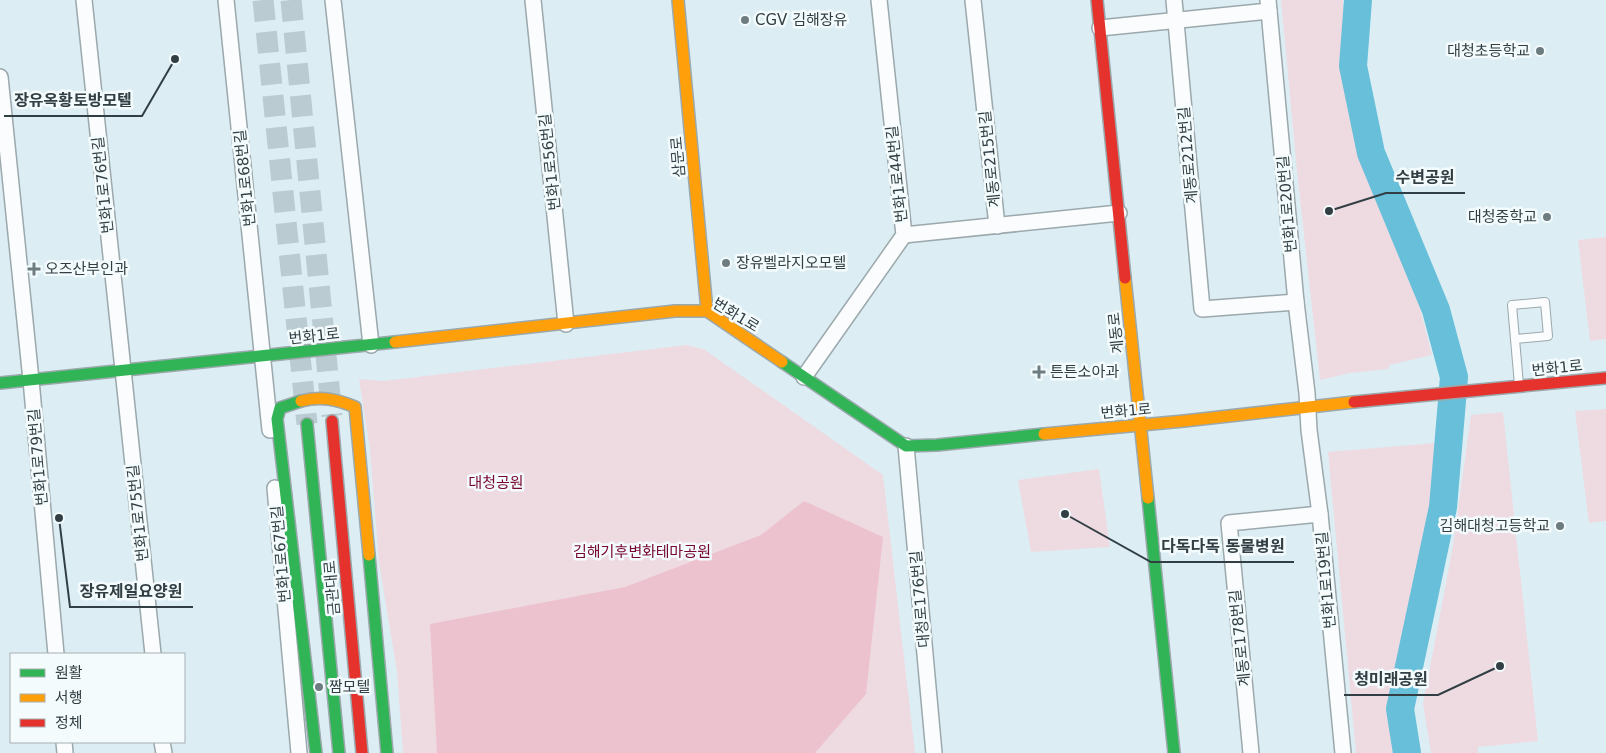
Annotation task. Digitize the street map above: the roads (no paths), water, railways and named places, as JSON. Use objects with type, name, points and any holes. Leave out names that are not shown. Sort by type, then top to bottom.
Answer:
[{"type":"street","name":"번화1로76번길","points":[[84,0],[122,371]]},
{"type":"street","name":"번화1로68번길","points":[[226,0],[263,356]]},
{"type":"street","points":[[333,0],[371,345]]},
{"type":"street","name":"번화1로56번길","points":[[533,0],[566,324]]},
{"type":"street","name":"삼문로","points":[[678,0],[707,311]]},
{"type":"street","name":"번화1로44번길","points":[[804,377],[904,235],[879,0]]},
{"type":"street","name":"계동로215번길","points":[[973,0],[997,226],[1119,213]]},
{"type":"street","name":"계동로","points":[[1097,0],[1174,753]]},
{"type":"street","name":"계동로212번길","points":[[1174,0],[1202,309],[1296,302]]},
{"type":"street","points":[[1100,28],[1176,20],[1268,5]]},
{"type":"street","name":"번화1로20번길","points":[[1268,5],[1307,407]]},
{"type":"street","name":"번화1로79번길","points":[[0,77],[31,380],[56,653]]},
{"type":"street","points":[[904,235],[997,226]]},
{"type":"street","name":"번화1로","points":[[0,383],[371,345],[675,311],[707,311],[906,446],[937,445],[1606,378]]},
{"type":"street","name":"번화1로67번길","points":[[263,356],[299,753]]},
{"type":"street","name":"번화1로75번길","points":[[122,371],[153,653]]},
{"type":"street","points":[[316,753],[277,418],[280,408],[320,396],[342,400],[355,407],[387,753]]},
{"type":"street","name":"번화1로19번길","points":[[1307,407],[1320,514],[1343,753]]},
{"type":"street","name":"금관대로","points":[[332,421],[362,753]]},
{"type":"street","name":"금관대로","points":[[307,424],[339,753]]},
{"type":"street","name":"대청로176번길","points":[[906,446],[934,753]]},
{"type":"street","name":"계동로178번길","points":[[1251,753],[1229,523],[1320,514]]},
{"type":"lane","points":[[1515,388],[1516,339],[1512,305],[1545,302],[1548,336],[1516,339]]},
{"type":"waterway","points":[[1358,0],[1353,66],[1371,153],[1436,310],[1454,377],[1443,507],[1400,709],[1407,753]]},
{"type":"tunnel","points":[[263,0],[307,424]]},
{"type":"tunnel","points":[[291,0],[332,416]]},
{"type":"place","name":"CGV 김해장유","points":[[745,20]]},
{"type":"place","name":"대청초등학교","points":[[1540,51]]},
{"type":"place","name":"장유옥황토방모텔","points":[[175,59]]},
{"type":"place","name":"수변공원","points":[[1329,211]]},
{"type":"place","name":"대청중학교","points":[[1547,217]]},
{"type":"place","name":"장유벨라지오모텔","points":[[726,263]]},
{"type":"place","name":"오즈산부인과","points":[[34,269]]},
{"type":"place","name":"튼튼소아과","points":[[1039,372]]},
{"type":"place","name":"다독다독 동물병원","points":[[1065,514]]},
{"type":"place","name":"장유제일요양원","points":[[59,518]]},
{"type":"place","name":"김해대청고등학교","points":[[1560,526]]},
{"type":"place","name":"청미래공원","points":[[1500,666]]},
{"type":"place","name":"짬모텔","points":[[319,687]]},
{"type":"park label","name":"대청공원","points":[[496,483]]},
{"type":"park label","name":"김해기후변화테마공원","points":[[642,552]]}]
